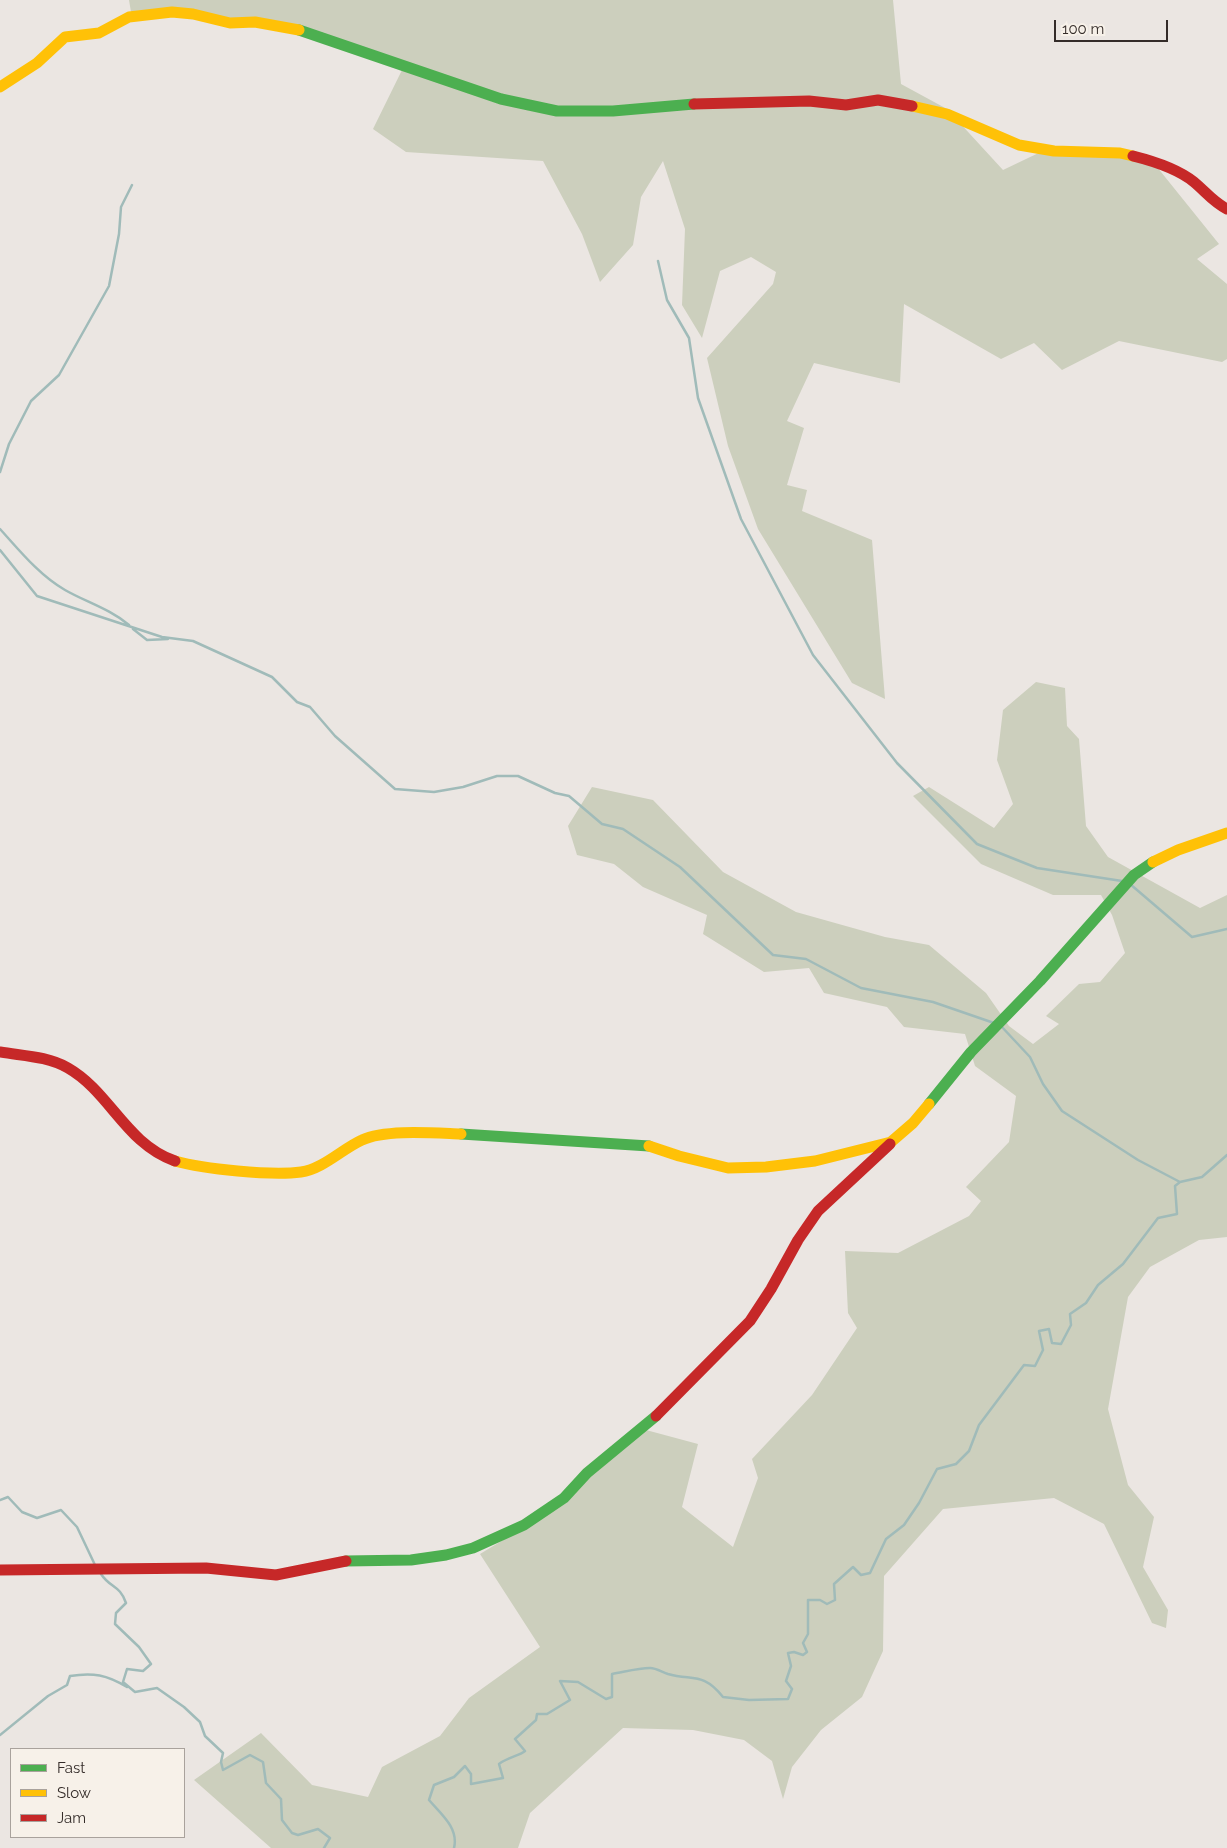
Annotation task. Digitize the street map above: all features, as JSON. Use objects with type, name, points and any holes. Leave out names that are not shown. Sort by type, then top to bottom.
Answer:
[{"type":"street","points":[[0,87],[37,63],[65,37],[99,32],[129,17],[172,12],[193,14],[230,23],[255,22],[306,31],[501,99],[557,111],[614,111],[714,102],[809,101],[846,105],[878,100],[901,104],[947,114],[1019,144],[1054,151],[1120,153],[1154,161],[1193,181],[1214,202],[1227,209]]},
{"type":"street","points":[[0,1570],[206,1568],[266,1575],[284,1574],[353,1560],[411,1560],[446,1555],[473,1548],[524,1525],[564,1498],[587,1473],[650,1421],[750,1322],[772,1289],[798,1240],[818,1211],[912,1123],[972,1052],[1073,946],[1134,875],[1145,867],[1179,850],[1227,833]]},
{"type":"street","points":[[0,1052],[52,1061],[69,1069],[96,1093],[117,1119],[138,1140],[164,1157],[198,1165],[301,1172],[314,1168],[363,1139],[387,1134],[456,1134],[624,1143],[654,1146],[679,1156],[728,1168],[766,1167],[815,1161],[892,1142]]},
{"type":"green space","points":[[129,0],[893,0],[901,84],[947,109],[1003,170],[1049,148],[1153,162],[1219,244],[1197,259],[1227,284],[1227,359],[1222,362],[1119,341],[1062,370],[1034,343],[1001,359],[904,304],[900,383],[814,363],[787,421],[804,428],[787,485],[807,490],[802,511],[872,540],[885,699],[852,683],[758,529],[728,446],[707,358],[773,284],[776,272],[751,257],[720,271],[702,338],[682,305],[685,229],[663,161],[641,197],[633,245],[600,282],[582,234],[543,161],[406,152],[373,129],[402,70],[275,23],[131,12]]},
{"type":"green space","points":[[1036,682],[1065,688],[1067,726],[1079,739],[1086,826],[1108,857],[1200,908],[1227,895],[1227,1237],[1199,1240],[1150,1267],[1128,1297],[1108,1409],[1128,1485],[1154,1517],[1143,1567],[1168,1610],[1166,1628],[1152,1623],[1104,1524],[1054,1498],[943,1509],[884,1576],[883,1651],[862,1697],[821,1730],[792,1767],[783,1799],[772,1761],[744,1740],[693,1730],[623,1728],[530,1813],[518,1848],[271,1848],[194,1780],[261,1733],[312,1785],[368,1797],[382,1767],[440,1736],[469,1698],[540,1647],[480,1554],[561,1505],[593,1473],[646,1430],[698,1444],[682,1507],[733,1547],[758,1478],[752,1459],[812,1395],[857,1328],[848,1313],[845,1251],[898,1253],[969,1216],[981,1201],[966,1187],[1009,1142],[1016,1096],[975,1066],[965,1034],[904,1027],[887,1007],[824,993],[809,968],[764,972],[703,934],[707,915],[643,887],[614,864],[577,855],[568,826],[592,787],[653,800],[723,872],[796,912],[885,937],[929,945],[986,993],[1009,1026],[1033,1044],[1059,1024],[1046,1016],[1079,984],[1100,982],[1125,953],[1112,915],[1101,895],[1053,895],[981,864],[913,796],[929,787],[994,828],[1013,804],[997,760],[1003,710]]},
{"type":"waterway","points":[[0,472],[9,444],[31,401],[59,375],[109,286],[119,234],[121,207],[132,185]]},
{"type":"waterway","points":[[658,261],[667,300],[689,338],[698,398],[741,519],[813,655],[897,763],[977,844],[1037,868],[1122,881]]},
{"type":"waterway","points":[[0,529],[47,578],[73,594],[114,614],[129,625]]},
{"type":"waterway","points":[[0,550],[37,596],[162,637],[193,641],[272,677],[297,702],[310,707],[335,736],[395,789],[434,792],[463,787],[497,776],[518,776],[555,793],[569,796],[602,824],[623,829],[680,867],[773,955],[806,959],[861,988],[933,1002],[994,1023]]},
{"type":"waterway","points":[[133,629],[147,640],[168,639]]},
{"type":"waterway","points":[[1130,884],[1192,937],[1227,929]]},
{"type":"waterway","points":[[1001,1026],[1030,1057],[1043,1084],[1062,1111],[1138,1160],[1180,1182]]},
{"type":"waterway","points":[[454,1848],[454,1834],[448,1822],[429,1800],[434,1785],[454,1777],[465,1766],[471,1774],[471,1784],[503,1778],[499,1764],[525,1751],[515,1739],[536,1720],[537,1714],[547,1714],[570,1700],[560,1681],[578,1682],[606,1699],[612,1697],[612,1674],[652,1668],[668,1674],[703,1681],[716,1689],[723,1697],[749,1700],[788,1699],[792,1689],[786,1681],[791,1666],[788,1653],[794,1652],[803,1655],[807,1652],[803,1643],[808,1634],[808,1600],[820,1600],[827,1604],[835,1600],[834,1584],[853,1567],[861,1575],[870,1573],[886,1539],[904,1525],[919,1503],[937,1469],[956,1464],[969,1451],[979,1425],[1024,1365],[1035,1366],[1043,1350],[1039,1331],[1049,1329],[1052,1343],[1061,1344],[1071,1325],[1070,1314],[1086,1303],[1098,1285],[1123,1264],[1158,1218],[1177,1214],[1175,1186],[1180,1182],[1202,1177],[1227,1155]]},
{"type":"waterway","points":[[0,1500],[8,1497],[22,1512],[37,1518],[61,1510],[77,1527],[95,1565]]},
{"type":"waterway","points":[[101,1574],[104,1579],[121,1593],[126,1603],[116,1613],[115,1624],[139,1647],[151,1664],[143,1671],[127,1669],[123,1682],[135,1692],[157,1688],[184,1707],[200,1722],[205,1736],[223,1753],[221,1762],[223,1770],[250,1755],[263,1762],[266,1783],[281,1799],[282,1820],[292,1833],[298,1835],[318,1829],[330,1838],[324,1848]]},
{"type":"waterway","points":[[0,1735],[48,1696],[67,1685],[70,1676],[100,1675],[127,1687]]},
{"type":"traffic: fast","points":[[299,30],[501,99],[557,111],[613,111],[694,104]]},
{"type":"traffic: fast","points":[[929,1104],[971,1052],[1040,981],[1134,875],[1153,862]]},
{"type":"traffic: fast","points":[[461,1134],[649,1146]]},
{"type":"traffic: fast","points":[[346,1561],[411,1560],[446,1555],[473,1548],[524,1525],[564,1498],[587,1473],[656,1416]]},
{"type":"traffic: slow","points":[[0,87],[37,63],[65,37],[99,33],[129,17],[172,12],[193,14],[230,23],[255,22],[299,30]]},
{"type":"traffic: slow","points":[[912,106],[947,114],[1019,145],[1054,151],[1120,153],[1133,156]]},
{"type":"traffic: slow","points":[[1153,862],[1178,850],[1227,833]]},
{"type":"traffic: slow","points":[[649,1146],[679,1156],[728,1168],[766,1167],[815,1161],[891,1142],[913,1123],[929,1104]]},
{"type":"traffic: slow","points":[[175,1161],[203,1167],[238,1171],[301,1172],[325,1163],[362,1140],[383,1134],[410,1132],[461,1134]]},
{"type":"traffic: jam","points":[[694,104],[809,101],[846,105],[878,100],[912,106]]},
{"type":"traffic: jam","points":[[1133,156],[1181,173],[1227,209]]},
{"type":"traffic: jam","points":[[0,1052],[35,1057],[52,1061],[68,1068],[96,1090],[144,1143],[158,1153],[175,1161]]},
{"type":"traffic: jam","points":[[656,1416],[750,1321],[771,1289],[798,1240],[818,1211],[890,1144]]},
{"type":"traffic: jam","points":[[0,1570],[206,1568],[276,1575],[346,1561]]}]
